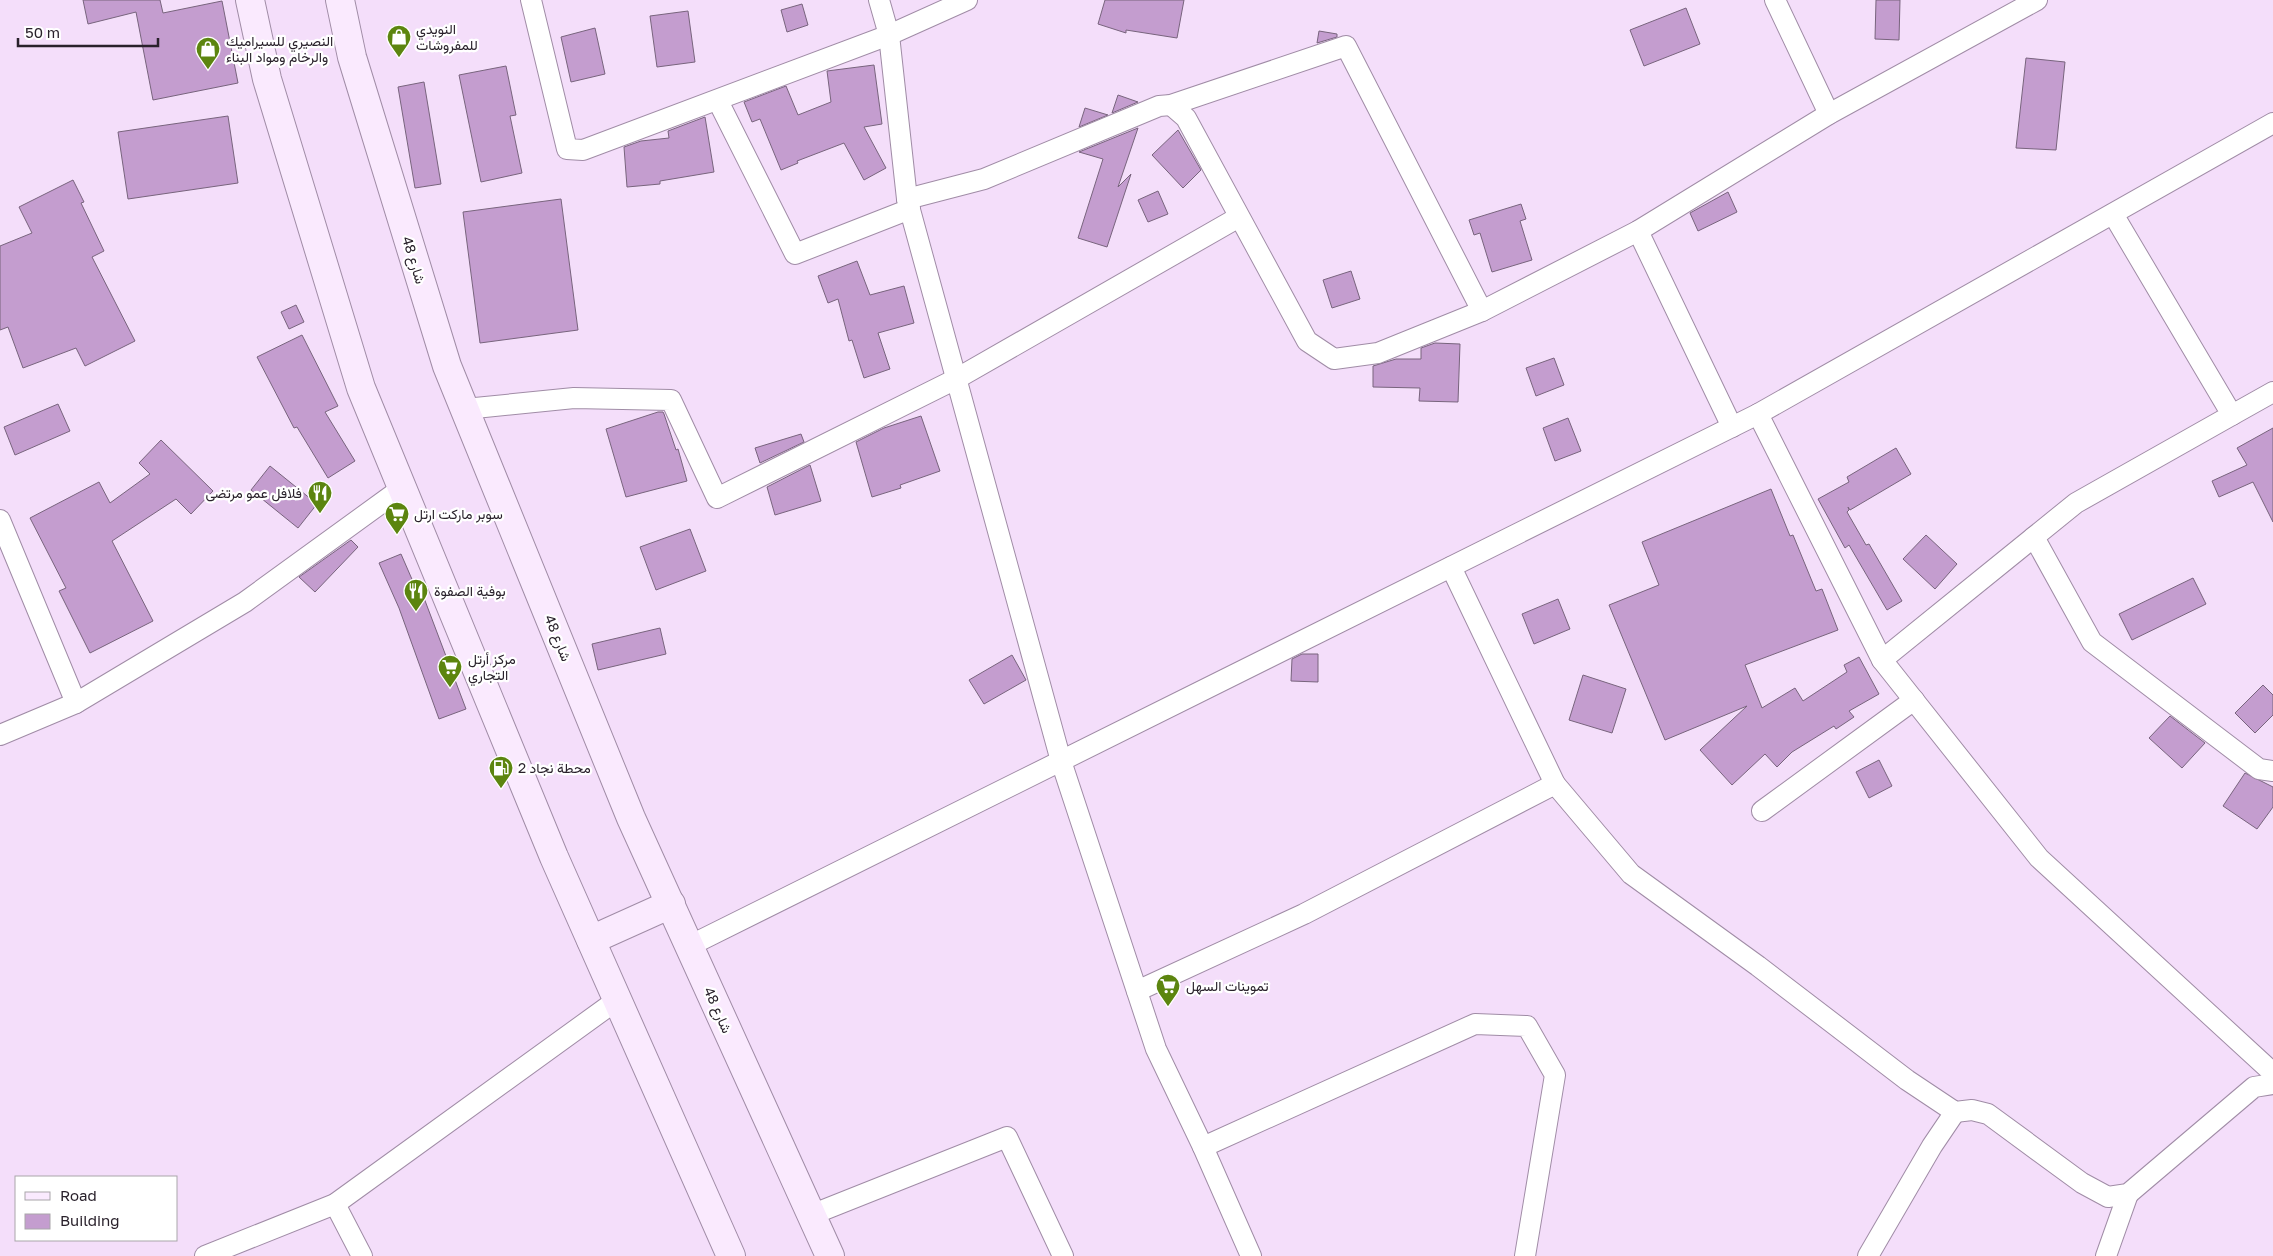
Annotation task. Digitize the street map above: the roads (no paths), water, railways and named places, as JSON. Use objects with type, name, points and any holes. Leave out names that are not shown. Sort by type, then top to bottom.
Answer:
[{"type":"main road","points":[[250,0],[267,79],[361,388],[554,857],[731,1256]]},
{"type":"main road","name":"شارع 48","points":[[340,0],[352,57],[447,366],[631,818],[830,1256]]},
{"type":"main road","points":[[591,940],[670,904]]},
{"type":"street","points":[[531,0],[567,149],[583,150],[889,36],[967,0]]},
{"type":"street","points":[[879,0],[889,36],[908,204],[1061,761],[1156,1049],[1203,1147],[1251,1256]]},
{"type":"street","points":[[1776,0],[1829,114]]},
{"type":"street","points":[[1171,106],[1186,118],[1308,341],[1334,359],[1378,353],[1482,311],[1638,231],[1829,114],[2036,0]]},
{"type":"street","points":[[718,101],[795,254],[908,204],[984,179],[1159,106],[1171,106],[1346,46],[1482,311]]},
{"type":"street","points":[[689,946],[1758,414],[2273,123]]},
{"type":"street","points":[[2113,214],[2232,415]]},
{"type":"street","points":[[465,409],[574,398],[671,400],[717,498],[956,379],[1239,217]]},
{"type":"street","points":[[1638,231],[1732,427]]},
{"type":"street","points":[[1882,660],[2076,503],[2273,392]]},
{"type":"street","points":[[1758,414],[1882,660],[2039,858],[2273,1073]]},
{"type":"street","points":[[0,735],[76,702],[245,602],[402,488]]},
{"type":"street","points":[[0,520],[76,702]]},
{"type":"street","points":[[2034,537],[2092,642],[2259,769],[2273,771]]},
{"type":"street","points":[[1451,567],[1555,784],[1631,874],[1758,966],[1906,1080],[1955,1112],[1972,1110],[1988,1114],[2082,1184],[2108,1197],[2128,1194]]},
{"type":"street","points":[[1762,811],[1914,700]]},
{"type":"street","points":[[1137,991],[1304,914],[1555,784]]},
{"type":"street","points":[[205,1256],[335,1204],[617,1000]]},
{"type":"street","points":[[1203,1147],[1474,1024],[1527,1026],[1555,1075],[1525,1256]]},
{"type":"street","points":[[2106,1256],[2128,1194],[2254,1087],[2273,1084]]},
{"type":"street","points":[[1868,1256],[1932,1146],[1955,1112]]},
{"type":"street","points":[[811,1215],[1007,1137],[1063,1256]]},
{"type":"street","points":[[335,1204],[362,1256]]},
{"type":"place","name":"النويدي للمفروشات","points":[[399,58]]},
{"type":"place","name":"النصيري للسيراميك والرخام ومواد البناء","points":[[208,70]]},
{"type":"place","name":"فلافل عمو مرتضى","points":[[320,514]]},
{"type":"place","name":"سوبر ماركت ارتل","points":[[397,535]]},
{"type":"place","name":"بوفية الصفوة","points":[[416,612]]},
{"type":"place","name":"مركز أرتل التجاري","points":[[450,688]]},
{"type":"place","name":"محطة نجاد 2","points":[[501,789]]},
{"type":"place","name":"تموينات السهل","points":[[1168,1007]]}]
